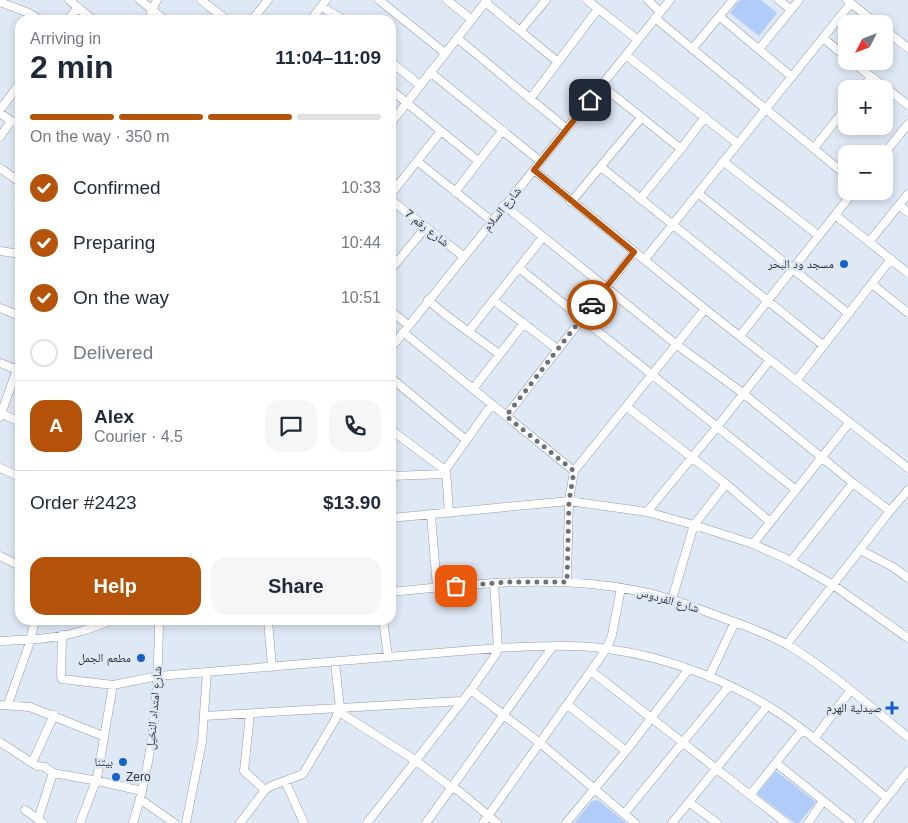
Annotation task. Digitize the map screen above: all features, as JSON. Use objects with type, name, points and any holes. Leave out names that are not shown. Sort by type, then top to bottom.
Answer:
[{"type":"street","points":[[69,0],[87,15]]},
{"type":"street","points":[[140,0],[158,15]]},
{"type":"street","points":[[150,15],[157,0]]},
{"type":"street","points":[[201,0],[220,15]]},
{"type":"street","points":[[379,0],[445,53]]},
{"type":"street","points":[[447,0],[471,19]]},
{"type":"street","points":[[520,31],[546,0]]},
{"type":"street","points":[[587,0],[638,40]]},
{"type":"street","points":[[648,0],[657,15],[692,49],[838,168]]},
{"type":"street","name":"شارع السلام","points":[[396,341],[670,0]]},
{"type":"street","points":[[692,49],[733,0]]},
{"type":"street","points":[[779,0],[791,10]]},
{"type":"street","points":[[759,49],[799,0]]},
{"type":"street","points":[[396,116],[486,1],[558,62]]},
{"type":"street","points":[[645,259],[792,77],[849,1],[867,15]]},
{"type":"street","points":[[0,2],[32,15]]},
{"type":"street","points":[[255,15],[264,2]]},
{"type":"street","points":[[315,15],[325,2],[339,15]]},
{"type":"street","points":[[72,15],[78,7]]},
{"type":"street","points":[[530,99],[598,9]]},
{"type":"street","points":[[720,17],[792,77]]},
{"type":"street","points":[[893,36],[908,48]]},
{"type":"street","points":[[457,38],[566,128]]},
{"type":"street","points":[[822,38],[838,51]]},
{"type":"street","points":[[626,55],[738,144]]},
{"type":"street","points":[[396,66],[420,85]]},
{"type":"street","points":[[863,70],[908,105]]},
{"type":"street","points":[[430,72],[540,161]]},
{"type":"street","points":[[601,86],[681,149]]},
{"type":"street","points":[[15,90],[0,112],[10,121],[15,122]]},
{"type":"street","points":[[396,94],[478,160]]},
{"type":"street","points":[[640,199],[705,117]]},
{"type":"street","points":[[572,202],[641,118]]},
{"type":"street","points":[[814,148],[838,118]]},
{"type":"street","points":[[0,137],[10,121]]},
{"type":"street","points":[[891,145],[908,124]]},
{"type":"street","points":[[455,192],[503,130]]},
{"type":"street","points":[[396,188],[441,131]]},
{"type":"street","points":[[417,161],[492,221]]},
{"type":"street","points":[[724,162],[818,235]]},
{"type":"street","points":[[601,167],[824,346]]},
{"type":"street","points":[[0,168],[15,178]]},
{"type":"street","points":[[534,170],[705,309],[908,468]]},
{"type":"street","points":[[698,194],[849,314]]},
{"type":"street","points":[[870,242],[908,194]]},
{"type":"street","points":[[740,336],[847,200]]},
{"type":"street","name":"شارع رقم 7","points":[[396,204],[463,256]]},
{"type":"street","points":[[504,205],[677,345],[744,394],[890,511]]},
{"type":"street","points":[[899,205],[908,212]]},
{"type":"street","points":[[835,215],[908,273]]},
{"type":"street","points":[[396,258],[426,227]]},
{"type":"street","points":[[469,331],[543,237]]},
{"type":"street","points":[[0,251],[15,253]]},
{"type":"street","points":[[506,416],[634,252]]},
{"type":"street","points":[[796,381],[891,259]]},
{"type":"street","points":[[519,268],[796,490]]},
{"type":"street","points":[[872,284],[908,313]]},
{"type":"street","points":[[428,300],[500,354]]},
{"type":"street","points":[[494,300],[557,349]]},
{"type":"street","points":[[0,308],[15,314]]},
{"type":"street","points":[[567,582],[569,501],[574,471],[705,309]]},
{"type":"street","points":[[396,315],[408,325]]},
{"type":"street","points":[[473,389],[524,323]]},
{"type":"street","points":[[403,332],[574,471]]},
{"type":"street","points":[[647,512],[770,360]]},
{"type":"street","points":[[0,363],[15,369]]},
{"type":"street","points":[[15,377],[0,414],[15,420]]},
{"type":"street","points":[[396,382],[466,440]]},
{"type":"street","points":[[449,513],[445,472],[492,404]]},
{"type":"street","points":[[627,407],[693,457],[770,522]]},
{"type":"street","points":[[753,544],[849,423]]},
{"type":"street","points":[[396,436],[445,472]]},
{"type":"street","points":[[0,468],[15,475]]},
{"type":"street","points":[[396,476],[445,472]]},
{"type":"street","points":[[791,561],[853,483]]},
{"type":"street","points":[[672,599],[694,525],[726,484]]},
{"type":"street","points":[[787,644],[908,490]]},
{"type":"street","points":[[396,518],[569,501],[647,512],[753,544],[791,561],[832,585],[905,636],[908,626]]},
{"type":"street","points":[[431,515],[437,588]]},
{"type":"street","points":[[860,550],[893,567],[908,578]]},
{"type":"street","points":[[0,556],[15,562]]},
{"type":"street","name":"شارع الفردوس","points":[[396,592],[494,583],[567,582],[621,588],[672,599],[735,622],[787,644],[908,737]]},
{"type":"street","points":[[367,823],[492,661],[498,648],[494,583]]},
{"type":"street","points":[[483,823],[607,648],[612,635],[621,588]]},
{"type":"street","points":[[710,677],[735,622]]},
{"type":"street","points":[[34,625],[31,639],[4,704],[30,707],[103,736]]},
{"type":"street","points":[[0,640],[62,635],[81,632],[98,625]]},
{"type":"street","name":"شارع امتداد النخيل","points":[[133,823],[152,744],[158,676],[159,625]]},
{"type":"street","points":[[268,625],[272,667]]},
{"type":"street","points":[[384,625],[388,656]]},
{"type":"street","points":[[62,635],[60,676],[62,679],[113,685],[158,676],[498,648],[553,646],[607,648],[644,655],[710,677],[767,706],[814,739],[886,797]]},
{"type":"street","points":[[426,823],[553,646]]},
{"type":"street","points":[[240,823],[266,790],[275,784],[300,777],[306,771],[339,710],[335,662]]},
{"type":"street","points":[[566,823],[626,751],[688,670]]},
{"type":"street","points":[[591,671],[786,823]]},
{"type":"street","points":[[186,823],[202,742],[207,672]]},
{"type":"street","points":[[80,823],[95,782],[113,685]]},
{"type":"street","points":[[624,814],[729,686]]},
{"type":"street","points":[[471,690],[540,743],[635,823]]},
{"type":"street","points":[[814,739],[850,691]]},
{"type":"street","points":[[204,716],[339,710],[462,701]]},
{"type":"street","points":[[568,705],[626,751]]},
{"type":"street","points":[[672,823],[767,706]]},
{"type":"street","points":[[339,710],[459,791],[497,823]]},
{"type":"street","points":[[250,714],[244,771],[266,790]]},
{"type":"street","points":[[32,763],[54,716]]},
{"type":"street","points":[[750,795],[802,730]]},
{"type":"street","points":[[0,742],[32,763],[45,767],[53,774],[95,782],[141,795],[174,823]]},
{"type":"street","points":[[776,763],[851,823]]},
{"type":"street","points":[[867,823],[908,770]]},
{"type":"street","points":[[25,810],[41,821],[53,774]]},
{"type":"street","points":[[285,781],[301,821]]},
{"type":"street","points":[[808,823],[823,802]]},
{"type":"street","points":[[690,803],[717,823]]},
{"type":"shaded area","points":[[740,0],[761,0],[777,13],[759,36],[730,13]]},
{"type":"shaded area","points":[[776,771],[816,802],[799,823],[795,823],[757,794]]},
{"type":"shaded area","points":[[598,800],[626,823],[574,823],[592,801]]},
{"type":"way so far","points":[[456,586],[508,582],[567,582],[569,501],[574,471],[506,416],[592,305]]},
{"type":"place","name":"مسجد ود البحر","points":[[844,264]]},
{"type":"place","name":"مطعم الجمل","points":[[141,658]]},
{"type":"place","name":"صيدلية الهرم","points":[[892,708]]},
{"type":"place","name":"بيتنا","points":[[123,762]]},
{"type":"place","name":"Zero","points":[[116,777]]},
{"type":"route","points":[[590,100],[534,170],[634,252],[592,305]]}]
